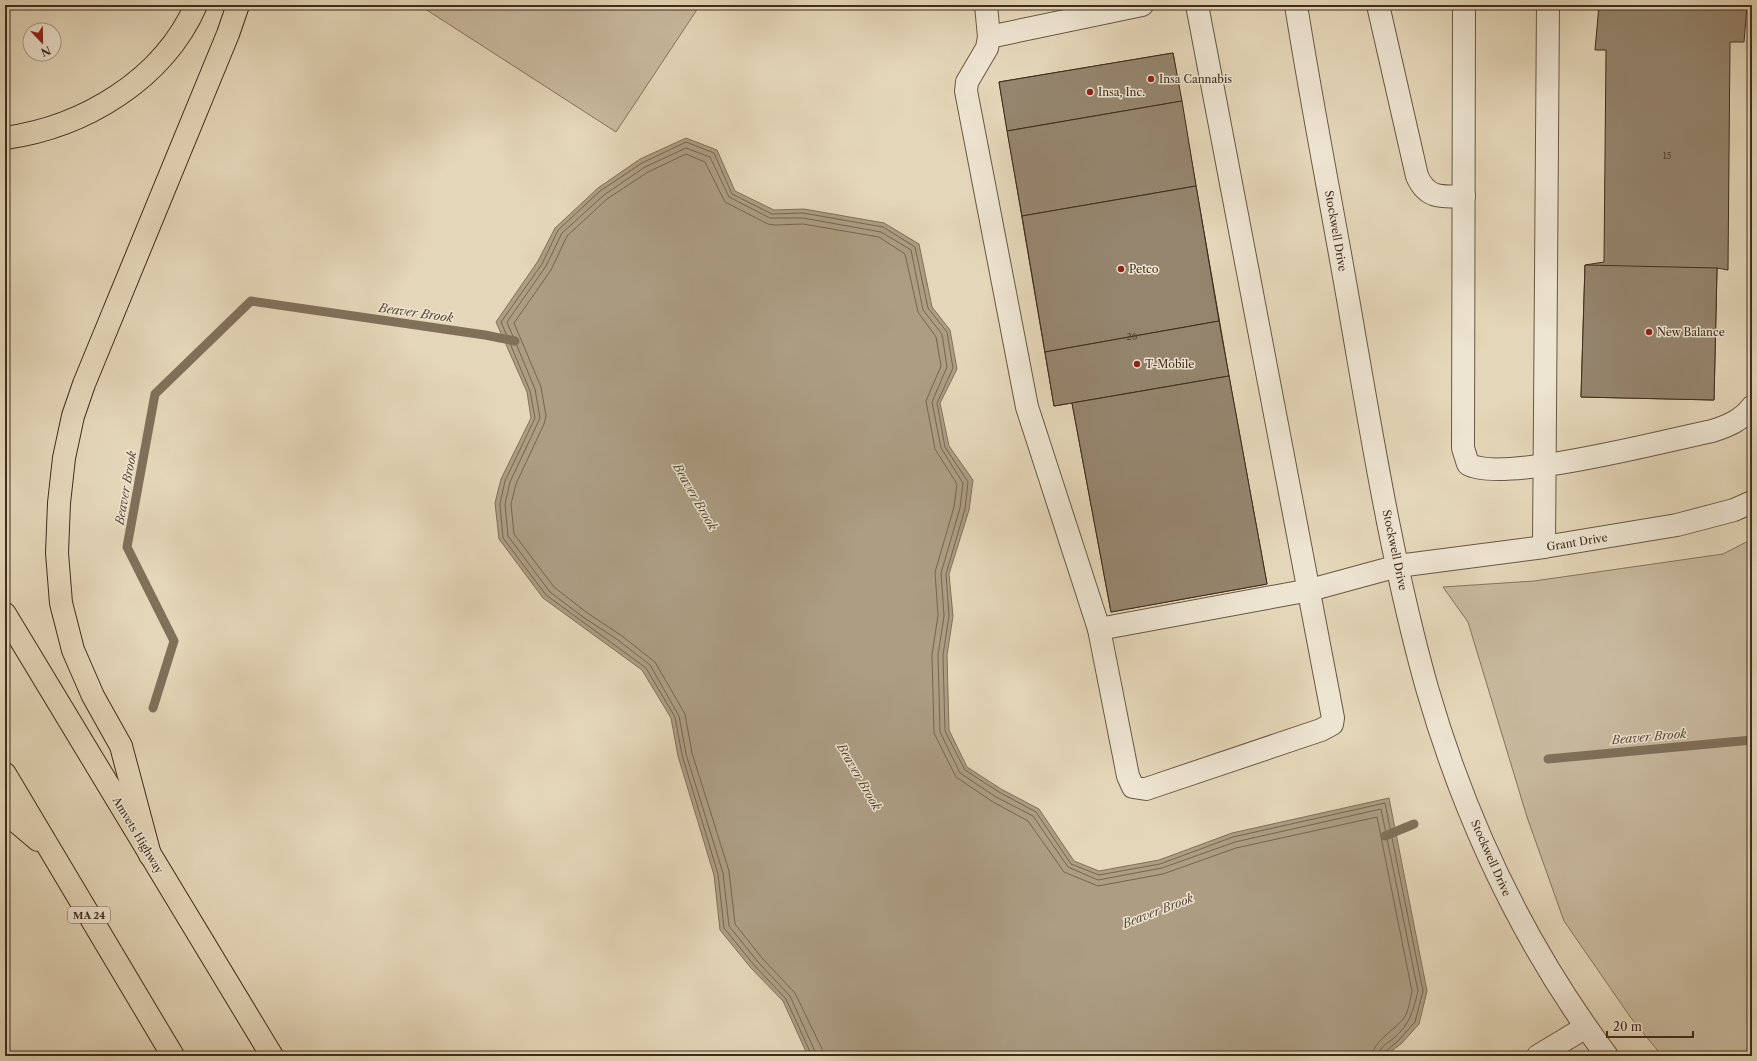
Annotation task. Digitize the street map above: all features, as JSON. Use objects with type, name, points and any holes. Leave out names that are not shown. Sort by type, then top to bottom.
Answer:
[{"type":"highway","points":[[5,138],[26,135],[59,126],[90,112],[120,94],[145,75],[166,52],[181,32],[196,5]]},
{"type":"highway","points":[[150,855],[121,746],[93,696],[73,650],[61,603],[57,553],[58,503],[73,416],[84,384],[228,34],[238,5]]},
{"type":"highway","name":"Amvets Highway","points":[[5,614],[272,1056]]},
{"type":"highway","name":"MA 24","points":[[5,774],[173,1056]]},
{"type":"highway","points":[[5,812],[51,850]]},
{"type":"street","points":[[986,5],[989,37],[987,48],[982,59],[967,82],[966,91],[1027,407],[1099,629],[1128,776],[1133,787],[1139,789],[1146,789],[1321,730],[1332,724],[1333,714],[1197,5]]},
{"type":"street","points":[[989,37],[1142,5]]},
{"type":"street","name":"Stockwell Drive","points":[[1296,5],[1378,471],[1398,566],[1428,690],[1473,817],[1508,896],[1537,950],[1586,1027],[1607,1056]]},
{"type":"street","points":[[1378,5],[1417,176],[1421,185],[1427,192],[1435,195],[1464,196]]},
{"type":"street","points":[[1464,5],[1464,457],[1468,464],[1481,469],[1545,466],[1712,431],[1728,426],[1741,418],[1752,407]]},
{"type":"street","points":[[1544,547],[1548,5]]},
{"type":"street","name":"Grant Drive","points":[[1099,629],[1310,590],[1398,566],[1544,547],[1677,525],[1734,510],[1752,502]]},
{"type":"street","points":[[1538,1056],[1586,1027]]},
{"type":"shaded area","points":[[419,5],[700,5],[616,132]]},
{"type":"shaded area","points":[[1752,539],[1752,1056],[1662,1056],[1631,1018],[1564,921],[1527,817],[1468,622],[1443,587],[1534,581],[1723,554]]},
{"type":"water","points":[[686,138],[717,150],[735,191],[774,210],[804,209],[884,223],[919,244],[932,307],[950,330],[957,369],[940,403],[949,446],[973,480],[969,510],[949,574],[953,616],[947,655],[949,730],[967,767],[1001,789],[1039,809],[1074,861],[1099,871],[1159,860],[1232,833],[1389,798],[1427,991],[1419,1024],[1402,1043],[1385,1056],[808,1056],[783,1001],[751,968],[720,930],[714,875],[678,756],[671,718],[642,670],[543,598],[499,539],[495,503],[501,479],[531,418],[527,392],[496,322],[538,261],[555,228],[598,188],[640,159]]},
{"type":"building","points":[[1599,5],[1747,5],[1744,42],[1730,42],[1728,270],[1717,268],[1714,400],[1581,397],[1585,265],[1604,262],[1606,50],[1595,50]]},
{"type":"building","points":[[1173,53],[1267,584],[1111,612],[1072,403],[1054,406],[999,82]]},
{"type":"building","name":"Insa, Inc.","points":[[1173,53],[1182,101],[1007,131],[999,82]]},
{"type":"building","points":[[1182,101],[1196,186],[1022,216],[1007,131]]},
{"type":"building","name":"Petco","points":[[1196,186],[1219,321],[1045,352],[1022,216]]},
{"type":"building","name":"New Balance","points":[[1585,265],[1717,268],[1714,400],[1581,397]]},
{"type":"building","name":"T-Mobile","points":[[1219,321],[1229,376],[1054,406],[1045,352]]},
{"type":"building","points":[[1229,376],[1267,584],[1111,612],[1072,403]]},
{"type":"waterway","name":"Beaver Brook","points":[[153,708],[174,641],[127,547],[155,394],[251,301],[485,335],[515,341]]},
{"type":"waterway","name":"Beaver Brook","points":[[1548,759],[1752,740]]},
{"type":"waterway","name":"Beaver Brook","points":[[1385,836],[1414,824]]},
{"type":"place","name":"Insa Cannabis","points":[[1151,79]]},
{"type":"place","name":"Insa, Inc.","points":[[1090,92]]},
{"type":"place","name":"Petco","points":[[1121,269]]},
{"type":"place","name":"New Balance","points":[[1649,332]]},
{"type":"place","name":"T-Mobile","points":[[1137,364]]}]
